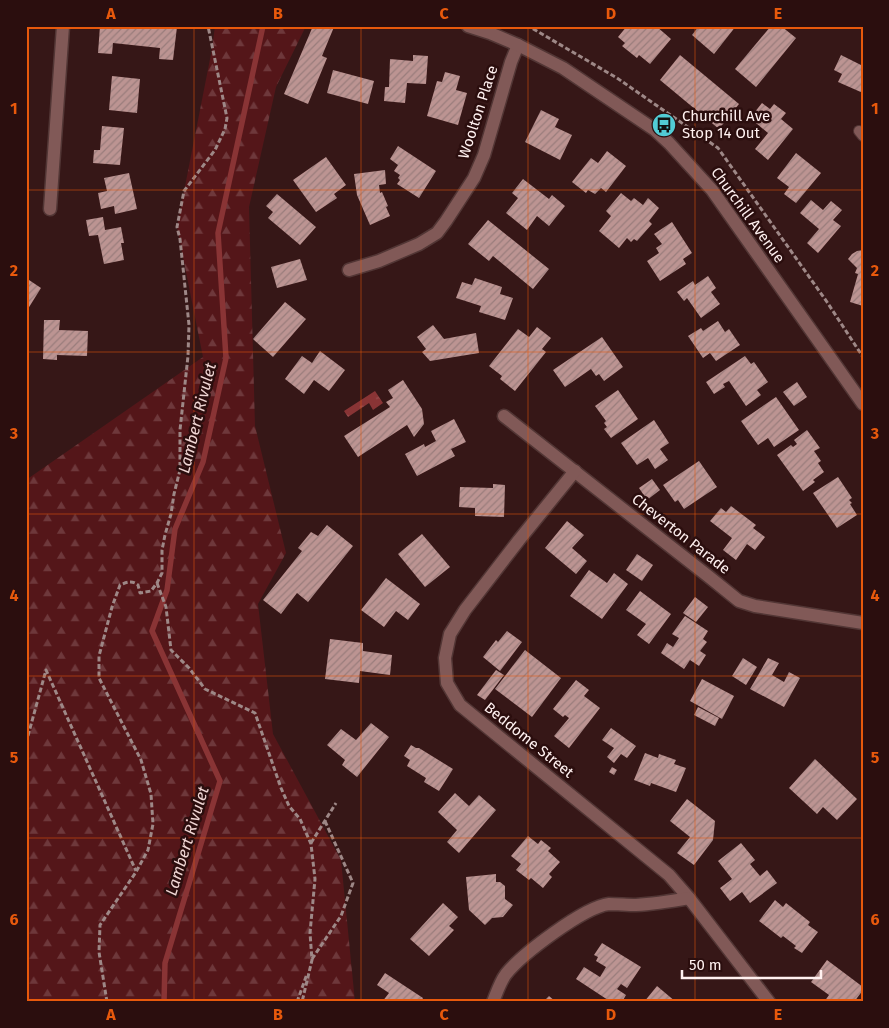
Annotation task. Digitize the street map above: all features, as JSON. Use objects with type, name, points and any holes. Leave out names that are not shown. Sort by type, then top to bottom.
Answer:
[{"type":"street","points":[[50,209],[63,26]]},
{"type":"street","name":"Churchill Avenue","points":[[468,26],[491,30],[563,68],[654,130],[669,143],[712,190],[863,404]]},
{"type":"street","name":"Woolton Place","points":[[349,270],[379,261],[419,244],[437,233],[474,178],[484,155],[511,62],[518,45]]},
{"type":"street","name":"Cheverton Parade","points":[[504,416],[738,601],[755,606],[863,623]]},
{"type":"street","name":"Beddome Street","points":[[575,471],[465,610],[450,634],[446,658],[447,683],[460,705],[668,875],[689,898],[769,1002]]},
{"type":"street","points":[[493,1002],[506,974],[550,936],[585,913],[608,904],[636,905],[689,898]]},
{"type":"path","points":[[107,1002],[99,952],[100,925],[136,872],[148,850],[153,824],[151,794],[141,760],[99,678],[99,656],[120,585],[135,582],[138,584],[140,593],[151,591],[162,574],[162,550],[180,470],[180,430],[188,356],[189,325],[177,227],[184,191],[215,150],[225,129],[227,118],[208,26]]},
{"type":"path","points":[[157,583],[166,607],[171,650],[189,668],[205,689],[255,713],[281,788],[289,806],[300,819],[311,844],[315,879],[310,933],[312,960],[302,1002]]},
{"type":"path","points":[[26,743],[46,670],[136,872]]},
{"type":"path","points":[[311,844],[336,803]]},
{"type":"path","points":[[297,1002],[312,960],[341,916],[353,883],[324,822]]},
{"type":"green space","points":[[215,26],[306,26],[276,87],[249,207],[255,426],[286,553],[258,604],[273,734],[341,860],[355,1002],[26,1002],[26,480],[203,357],[177,227]]},
{"type":"water","points":[[375,391],[383,403],[373,410],[369,403],[348,417],[344,411]]},
{"type":"building","points":[[100,26],[177,27],[173,60],[159,59],[160,48],[113,43],[112,54],[98,53]]},
{"type":"building","points":[[313,26],[334,27],[322,56],[327,58],[308,104],[284,94]]},
{"type":"building","points":[[627,26],[656,26],[671,39],[650,64],[639,55],[637,58],[622,46],[625,43],[618,37]]},
{"type":"building","points":[[699,26],[736,26],[714,54],[692,35]]},
{"type":"building","points":[[771,26],[781,26],[796,38],[756,87],[735,69]]},
{"type":"building","points":[[413,55],[428,56],[426,84],[407,83],[405,103],[384,101],[385,87],[389,87],[390,59],[413,61]]},
{"type":"building","points":[[680,55],[739,104],[719,129],[660,80]]},
{"type":"building","points":[[841,55],[863,66],[863,93],[838,82],[842,74],[834,70]]},
{"type":"building","points":[[333,70],[374,81],[368,104],[327,93]]},
{"type":"building","points":[[445,72],[460,76],[456,90],[467,93],[458,125],[427,116],[437,81],[442,82]]},
{"type":"building","points":[[112,76],[140,79],[137,113],[109,110]]},
{"type":"building","points":[[762,103],[770,109],[774,104],[786,113],[781,119],[793,129],[768,160],[755,149],[768,133],[750,118]]},
{"type":"building","points":[[541,110],[559,119],[555,127],[572,135],[560,160],[525,142]]},
{"type":"building","points":[[102,126],[124,128],[120,165],[93,163],[94,150],[100,150]]},
{"type":"building","points":[[398,146],[436,171],[419,198],[397,184],[400,180],[398,178],[400,175],[394,171],[398,165],[390,159]]},
{"type":"building","points":[[607,151],[626,166],[606,192],[601,188],[595,194],[588,190],[586,193],[572,182],[591,158],[598,163]]},
{"type":"building","points":[[796,153],[821,173],[796,203],[784,194],[789,187],[777,178]]},
{"type":"building","points":[[326,157],[346,185],[334,194],[337,198],[316,212],[293,180]]},
{"type":"building","points":[[385,170],[386,184],[379,185],[380,193],[382,192],[390,216],[370,225],[357,195],[354,174]]},
{"type":"building","points":[[129,173],[137,209],[115,214],[114,206],[101,209],[98,193],[107,191],[104,178]]},
{"type":"building","points":[[523,179],[549,199],[552,195],[565,206],[549,226],[537,216],[527,230],[506,213],[518,198],[512,193]]},
{"type":"building","points":[[621,193],[631,201],[634,198],[643,205],[648,198],[659,208],[649,221],[652,224],[637,241],[634,239],[631,242],[627,238],[619,248],[599,231],[611,216],[606,211]]},
{"type":"building","points":[[277,194],[316,227],[300,245],[268,218],[273,212],[266,206]]},
{"type":"building","points":[[811,200],[823,210],[831,201],[842,210],[833,220],[841,226],[818,253],[807,243],[819,229],[800,213]]},
{"type":"building","points":[[103,217],[105,230],[121,227],[124,243],[121,243],[124,260],[104,264],[98,235],[89,236],[86,220]]},
{"type":"building","points":[[488,220],[549,269],[533,289],[493,256],[489,261],[468,244]]},
{"type":"building","points":[[672,222],[692,253],[683,259],[686,264],[660,281],[647,261],[659,253],[656,248],[662,244],[654,234]]},
{"type":"building","points":[[863,250],[863,306],[850,302],[858,274],[855,273],[857,268],[848,259],[857,251]]},
{"type":"building","points":[[300,259],[307,280],[277,288],[271,267]]},
{"type":"building","points":[[708,276],[716,288],[711,292],[720,304],[701,318],[687,298],[684,301],[677,292],[693,281],[695,285]]},
{"type":"building","points":[[26,278],[41,288],[26,312]]},
{"type":"building","points":[[475,278],[502,287],[500,294],[513,298],[505,320],[479,312],[481,306],[456,298],[462,282],[472,285]]},
{"type":"building","points":[[285,302],[306,319],[273,357],[253,339]]},
{"type":"building","points":[[44,320],[60,320],[59,330],[88,331],[87,356],[57,355],[57,360],[43,359]]},
{"type":"building","points":[[718,321],[725,332],[729,329],[740,345],[716,361],[710,353],[703,358],[688,336],[701,328],[703,331]]},
{"type":"building","points":[[433,325],[444,339],[476,333],[479,353],[430,361],[422,352],[426,349],[417,337]]},
{"type":"building","points":[[537,327],[551,338],[542,349],[546,352],[515,391],[500,379],[502,376],[489,366],[518,329],[529,337]]},
{"type":"building","points":[[602,337],[623,367],[604,381],[599,374],[596,376],[591,369],[565,387],[553,370]]},
{"type":"building","points":[[320,351],[345,370],[329,391],[314,380],[304,394],[285,379],[302,356],[312,363]]},
{"type":"building","points":[[745,356],[751,364],[754,362],[768,382],[757,390],[761,395],[746,406],[729,381],[723,384],[725,387],[714,394],[706,382]]},
{"type":"building","points":[[403,380],[422,409],[424,424],[414,437],[407,425],[358,457],[344,436],[390,407],[386,402],[393,398],[388,390]]},
{"type":"building","points":[[797,382],[807,397],[794,406],[783,392]]},
{"type":"building","points":[[618,390],[638,419],[611,438],[604,429],[607,427],[604,423],[606,421],[595,406]]},
{"type":"building","points":[[776,397],[799,430],[774,447],[768,438],[758,445],[741,421]]},
{"type":"building","points":[[454,419],[466,442],[451,449],[455,456],[417,476],[405,454],[424,444],[425,447],[436,441],[431,431]]},
{"type":"building","points":[[654,420],[669,443],[660,449],[668,460],[655,469],[648,458],[637,465],[621,443]]},
{"type":"building","points":[[807,430],[820,448],[814,451],[821,461],[818,463],[824,472],[803,491],[777,455],[791,445],[793,447],[797,444],[794,440]]},
{"type":"building","points":[[699,461],[717,487],[684,509],[678,500],[675,502],[663,485]]},
{"type":"building","points":[[838,477],[852,498],[849,500],[852,503],[850,504],[857,515],[837,528],[813,493]]},
{"type":"building","points":[[652,479],[660,490],[647,500],[639,488]]},
{"type":"building","points":[[493,484],[505,485],[504,517],[475,516],[475,508],[459,507],[460,487],[493,488]]},
{"type":"building","points":[[731,506],[756,525],[753,528],[765,537],[755,550],[747,544],[736,560],[723,550],[732,538],[710,521],[721,508],[726,512]]},
{"type":"building","points":[[567,521],[584,535],[572,548],[587,561],[576,574],[545,548]]},
{"type":"building","points":[[327,525],[353,546],[308,602],[297,593],[281,614],[263,600],[302,551],[298,548],[311,532],[318,536]]},
{"type":"building","points":[[422,534],[450,567],[425,587],[398,554]]},
{"type":"building","points":[[637,554],[653,565],[642,581],[626,570]]},
{"type":"building","points":[[589,570],[607,583],[614,573],[628,584],[602,619],[570,596]]},
{"type":"building","points":[[386,578],[420,604],[408,620],[396,611],[384,627],[361,610]]},
{"type":"building","points":[[640,591],[671,614],[649,644],[637,635],[646,624],[626,610]]},
{"type":"building","points":[[695,597],[708,607],[696,622],[683,613]]},
{"type":"building","points":[[685,616],[708,631],[703,639],[707,642],[700,651],[706,655],[699,666],[690,660],[684,669],[661,653],[667,643],[673,647],[679,638],[672,634]]},
{"type":"building","points":[[507,631],[522,642],[500,671],[483,657],[496,640],[498,642]]},
{"type":"building","points":[[330,639],[363,643],[363,651],[392,655],[390,675],[360,671],[359,683],[325,679]]},
{"type":"building","points":[[525,650],[561,678],[532,717],[495,689]]},
{"type":"building","points":[[743,658],[757,667],[746,685],[732,676]]},
{"type":"building","points":[[768,658],[779,663],[772,675],[784,682],[789,672],[800,678],[784,707],[750,689]]},
{"type":"building","points":[[496,670],[504,675],[485,700],[477,695]]},
{"type":"building","points":[[702,679],[734,696],[722,719],[690,701]]},
{"type":"building","points":[[576,680],[589,690],[584,696],[600,708],[569,748],[554,736],[569,718],[565,715],[563,717],[553,709]]},
{"type":"building","points":[[698,707],[719,718],[715,726],[694,715]]},
{"type":"building","points":[[371,723],[389,737],[357,777],[342,765],[345,760],[327,745],[341,729],[356,740]]},
{"type":"building","points":[[611,728],[636,746],[627,758],[621,754],[614,763],[607,757],[614,748],[602,740]]},
{"type":"building","points":[[411,745],[453,769],[439,791],[424,782],[426,778],[407,766],[410,760],[404,756]]},
{"type":"building","points":[[645,753],[658,758],[659,754],[676,760],[674,764],[686,768],[676,792],[651,783],[650,786],[634,780]]},
{"type":"building","points":[[815,759],[857,799],[837,820],[823,807],[817,814],[789,788]]},
{"type":"building","points":[[612,767],[617,770],[614,775],[609,772]]},
{"type":"building","points":[[455,793],[469,806],[479,795],[496,810],[459,853],[447,842],[457,830],[438,812]]},
{"type":"building","points":[[687,799],[715,821],[713,840],[694,865],[677,853],[690,837],[670,821]]},
{"type":"building","points":[[528,836],[538,844],[541,840],[551,848],[548,851],[560,862],[549,874],[552,877],[543,888],[531,878],[529,880],[516,870],[521,864],[511,856]]},
{"type":"building","points":[[741,843],[755,860],[750,864],[760,876],[767,870],[777,883],[750,903],[742,892],[730,901],[720,888],[732,879],[718,861]]},
{"type":"building","points":[[496,874],[496,882],[500,882],[505,886],[505,899],[513,905],[503,917],[492,918],[485,925],[469,910],[466,877]]},
{"type":"building","points":[[775,900],[783,907],[786,903],[810,922],[808,925],[818,932],[802,953],[794,948],[796,946],[783,936],[781,938],[759,921]]},
{"type":"building","points":[[443,903],[458,917],[449,926],[454,930],[429,956],[410,939]]},
{"type":"building","points":[[602,943],[641,967],[627,988],[621,984],[617,989],[626,995],[622,1002],[611,1002],[576,979],[584,967],[600,977],[606,967],[596,961],[598,957],[594,955]]},
{"type":"building","points":[[827,960],[863,987],[863,990],[854,1002],[824,1002],[829,995],[811,982]]},
{"type":"building","points":[[385,973],[423,998],[421,1002],[382,1002],[389,993],[377,985]]},
{"type":"building","points":[[657,986],[676,1002],[644,1002]]},
{"type":"building","points":[[549,996],[556,1002],[543,1002]]},
{"type":"waterway","name":"Lambert Rivulet","points":[[164,1002],[165,963],[220,781],[152,631],[167,590],[175,529],[203,462],[226,358],[218,233],[263,26]]},
{"type":"place","name":"Churchill Ave Stop 14 Out","points":[[664,125]]}]
